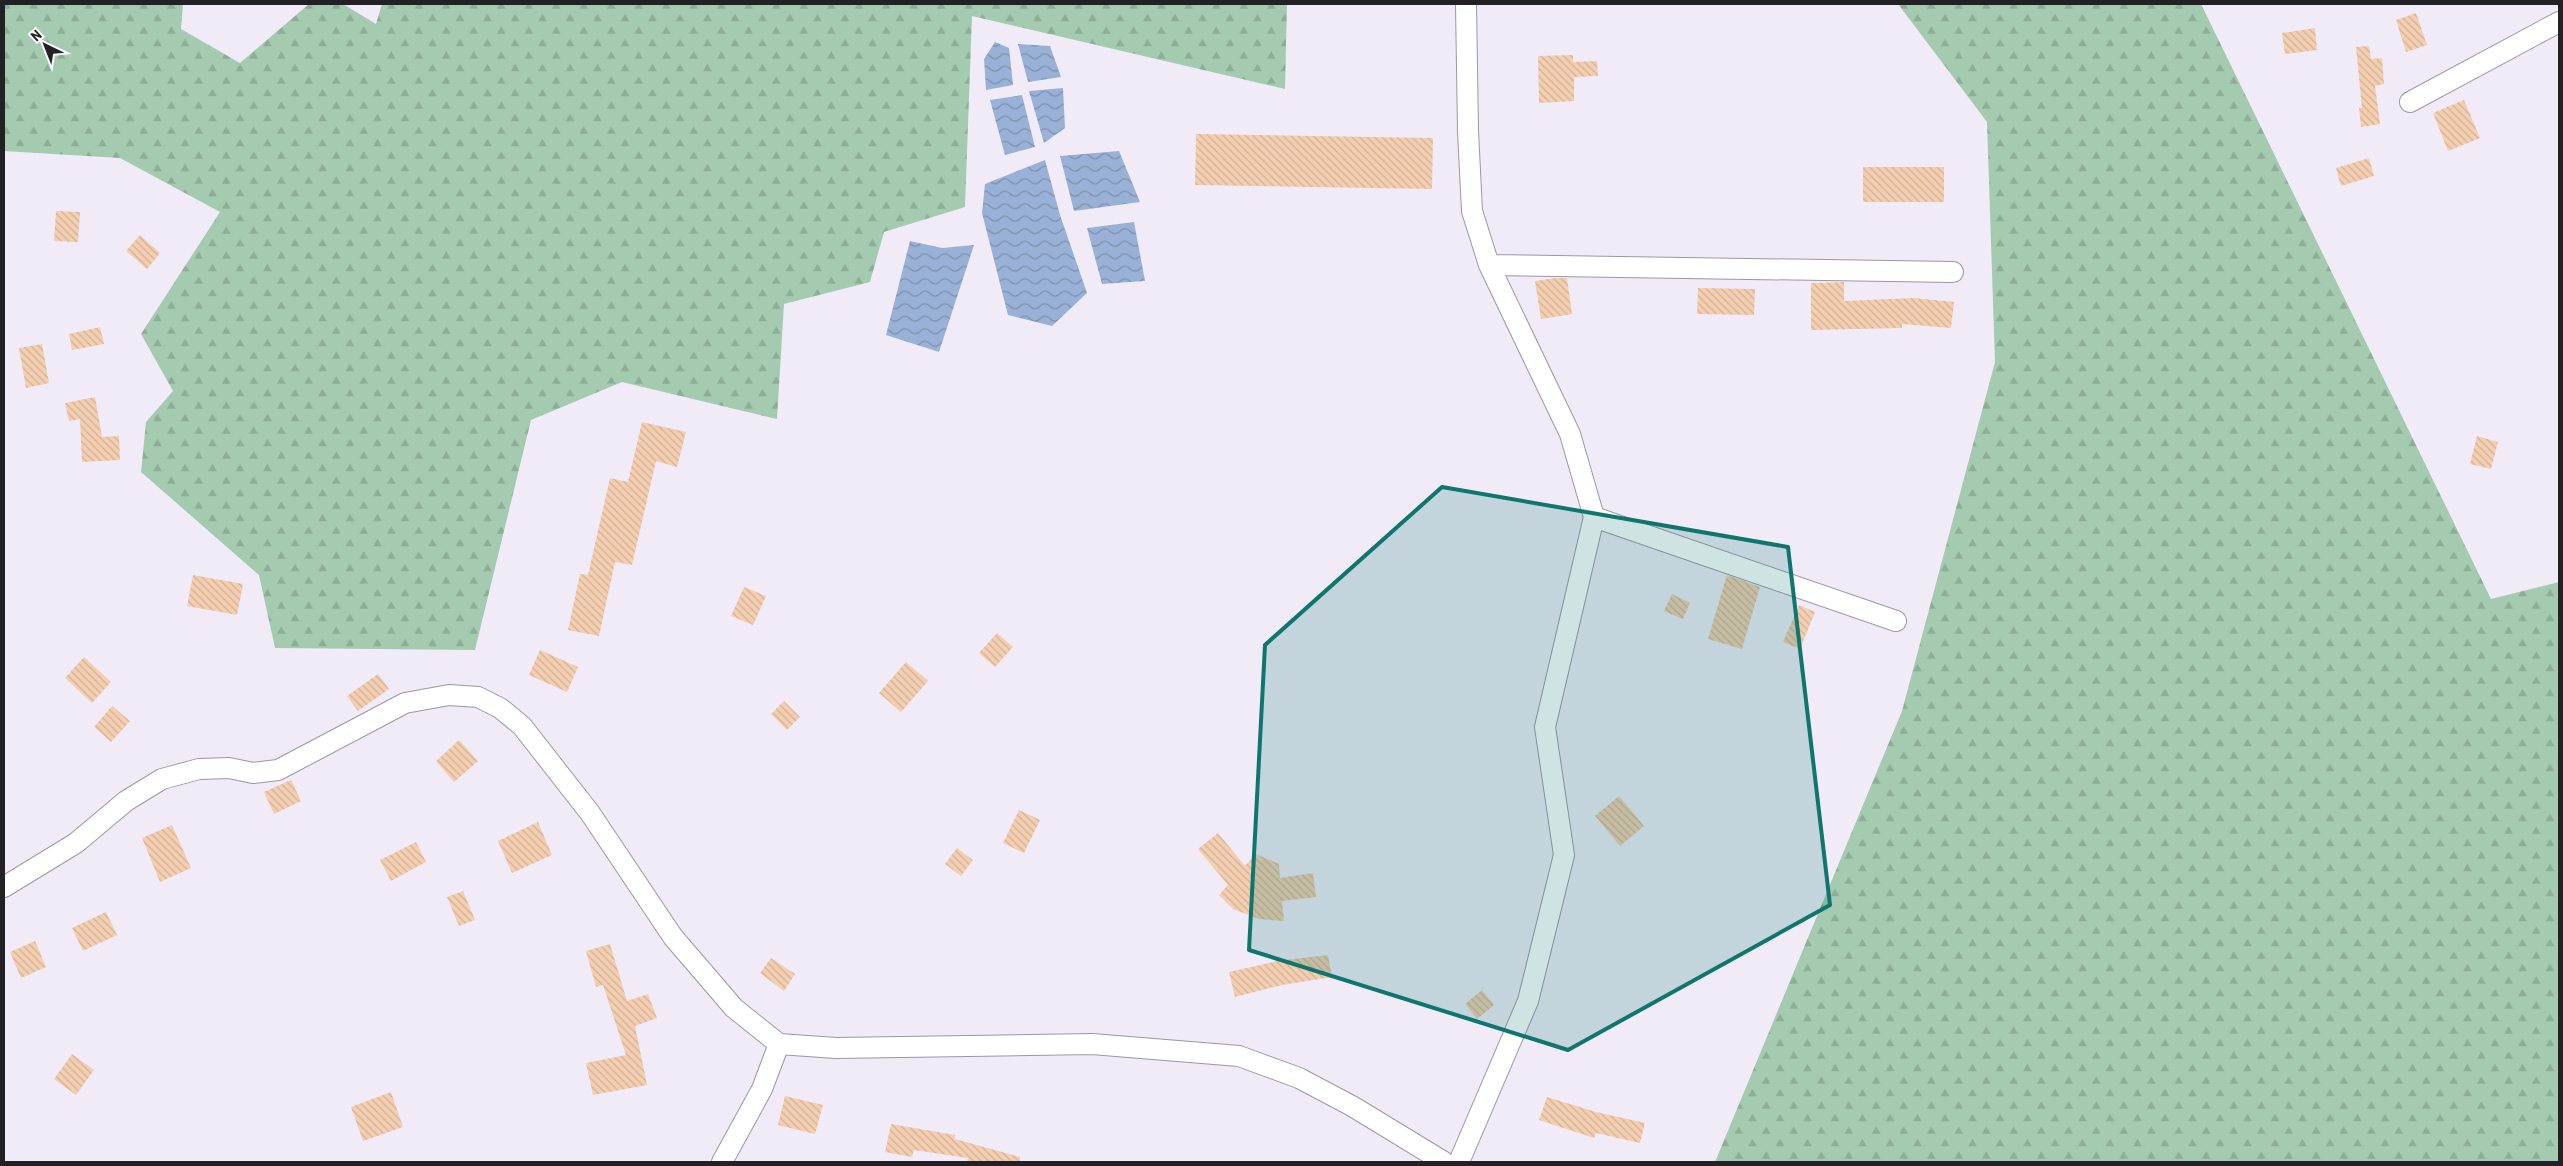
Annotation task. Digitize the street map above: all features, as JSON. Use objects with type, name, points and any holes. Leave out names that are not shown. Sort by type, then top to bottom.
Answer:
[{"type":"street","points":[[1459,1162],[1528,1001],[1564,855],[1545,727],[1594,517],[1570,434],[1489,265],[1472,211],[1468,131],[1466,4]]},
{"type":"street","points":[[2410,102],[2559,22]]},
{"type":"street","points":[[1489,265],[1953,272]]},
{"type":"street","points":[[1594,517],[1896,621]]},
{"type":"street","points":[[4,887],[76,842],[126,801],[162,779],[199,769],[229,768],[253,773],[278,770],[405,703],[449,695],[478,697],[500,708],[522,726],[590,813],[673,937],[734,1008],[779,1044],[836,1048],[1092,1044],[1239,1056],[1299,1078],[1352,1106],[1444,1162]]},
{"type":"street","points":[[722,1162],[762,1089],[779,1044]]},
{"type":"highlighted area","points":[[1442,487],[1788,547],[1830,905],[1568,1050],[1249,950],[1265,645]]},
{"type":"green space","points":[[4,4],[183,4],[181,29],[240,63],[309,4],[343,4],[376,24],[382,4],[1287,4],[1285,89],[972,16],[965,207],[884,232],[870,282],[784,304],[777,419],[622,382],[531,420],[475,650],[275,648],[259,575],[141,472],[146,422],[173,391],[141,334],[220,212],[120,158],[4,151]]},
{"type":"green space","points":[[1898,4],[2201,4],[2491,599],[2559,582],[2559,1162],[1715,1162],[1902,711],[1995,362],[1987,122]]},
{"type":"water","points":[[995,42],[1009,48],[1013,85],[986,90],[984,59]]},
{"type":"water","points":[[1018,44],[1050,46],[1061,77],[1028,82]]},
{"type":"water","points":[[1063,88],[1065,128],[1044,143],[1029,91]]},
{"type":"water","points":[[1022,95],[1035,147],[1005,155],[990,100]]},
{"type":"water","points":[[1119,151],[1140,202],[1074,211],[1060,156]]},
{"type":"water","points":[[1045,160],[1060,215],[1087,293],[1052,326],[1008,315],[982,213],[985,184]]},
{"type":"water","points":[[1134,222],[1145,281],[1102,284],[1087,228]]},
{"type":"water","points":[[910,241],[942,248],[974,245],[939,352],[886,335]]},
{"type":"building","points":[[2416,13],[2427,45],[2406,52],[2396,20]]},
{"type":"building","points":[[2315,28],[2317,50],[2285,54],[2282,33]]},
{"type":"building","points":[[2369,46],[2371,59],[2382,58],[2384,84],[2375,86],[2380,124],[2361,127],[2359,108],[2362,108],[2356,47]]},
{"type":"building","points":[[1573,55],[1573,62],[1597,61],[1598,76],[1574,77],[1574,101],[1539,103],[1538,56]]},
{"type":"building","points":[[2464,100],[2480,138],[2448,151],[2433,113]]},
{"type":"building","points":[[1196,134],[1433,138],[1432,189],[1195,185]]},
{"type":"building","points":[[2369,158],[2374,176],[2341,186],[2336,168]]},
{"type":"building","points":[[1863,167],[1944,167],[1944,202],[1863,202]]},
{"type":"building","points":[[56,211],[80,212],[78,242],[54,241]]},
{"type":"building","points":[[140,235],[160,253],[147,269],[126,251]]},
{"type":"building","points":[[1567,278],[1572,314],[1541,319],[1535,281]]},
{"type":"building","points":[[1844,282],[1844,301],[1914,298],[1954,302],[1951,328],[1902,324],[1902,328],[1811,330],[1811,283]]},
{"type":"building","points":[[1698,288],[1755,289],[1754,315],[1697,314]]},
{"type":"building","points":[[100,327],[104,344],[72,350],[69,334]]},
{"type":"building","points":[[42,344],[49,383],[26,388],[19,348]]},
{"type":"building","points":[[95,397],[102,437],[119,436],[120,460],[82,462],[80,419],[69,421],[65,403]]},
{"type":"building","points":[[642,422],[686,432],[677,467],[656,461],[632,565],[615,562],[599,636],[568,630],[580,574],[588,575],[610,478],[628,482]]},
{"type":"building","points":[[2477,436],[2498,442],[2491,469],[2470,464]]},
{"type":"building","points":[[193,575],[243,584],[237,615],[187,606]]},
{"type":"building","points":[[1727,575],[1760,587],[1742,649],[1708,639]]},
{"type":"building","points":[[744,587],[766,596],[753,625],[731,616]]},
{"type":"building","points":[[1672,594],[1690,603],[1683,619],[1664,611]]},
{"type":"building","points":[[1799,605],[1815,612],[1800,649],[1783,642]]},
{"type":"building","points":[[997,633],[1013,647],[995,667],[979,653]]},
{"type":"building","points":[[540,650],[578,667],[567,692],[529,675]]},
{"type":"building","points":[[84,657],[111,682],[92,703],[65,678]]},
{"type":"building","points":[[906,662],[928,681],[901,712],[879,693]]},
{"type":"building","points":[[378,674],[389,689],[358,711],[347,696]]},
{"type":"building","points":[[784,701],[800,717],[787,730],[771,714]]},
{"type":"building","points":[[112,706],[130,721],[111,742],[94,727]]},
{"type":"building","points":[[459,740],[478,761],[454,782],[436,761]]},
{"type":"building","points":[[291,780],[301,801],[274,814],[264,792]]},
{"type":"building","points":[[1619,796],[1644,826],[1620,846],[1595,816]]},
{"type":"building","points":[[1019,810],[1040,820],[1024,853],[1003,843]]},
{"type":"building","points":[[538,822],[552,855],[512,873],[498,841]]},
{"type":"building","points":[[172,825],[191,868],[160,882],[142,838]]},
{"type":"building","points":[[1218,833],[1245,866],[1256,854],[1279,864],[1280,878],[1313,873],[1316,897],[1282,901],[1284,921],[1259,919],[1233,909],[1219,895],[1228,885],[1198,849]]},
{"type":"building","points":[[416,842],[426,862],[391,881],[380,860]]},
{"type":"building","points":[[957,848],[973,860],[961,876],[945,864]]},
{"type":"building","points":[[463,891],[475,920],[459,926],[447,897]]},
{"type":"building","points":[[106,912],[117,935],[83,951],[72,928]]},
{"type":"building","points":[[35,941],[46,967],[21,978],[10,952]]},
{"type":"building","points":[[610,944],[627,1001],[648,994],[657,1018],[635,1026],[647,1085],[593,1095],[586,1063],[626,1055],[603,985],[596,987],[586,951]]},
{"type":"building","points":[[1328,955],[1332,977],[1282,985],[1235,997],[1229,972],[1277,961]]},
{"type":"building","points":[[771,958],[795,974],[784,991],[760,973]]},
{"type":"building","points":[[1482,990],[1494,1005],[1477,1019],[1465,1004]]},
{"type":"building","points":[[72,1054],[94,1070],[76,1095],[54,1079]]},
{"type":"building","points":[[391,1092],[403,1127],[363,1141],[351,1107]]},
{"type":"building","points":[[785,1096],[823,1105],[815,1134],[778,1125]]},
{"type":"building","points":[[1547,1097],[1596,1112],[1645,1123],[1640,1143],[1596,1133],[1594,1138],[1539,1120]]},
{"type":"building","points":[[891,1124],[955,1135],[955,1139],[1020,1157],[1020,1162],[967,1162],[968,1158],[914,1150],[912,1157],[885,1152]]}]
